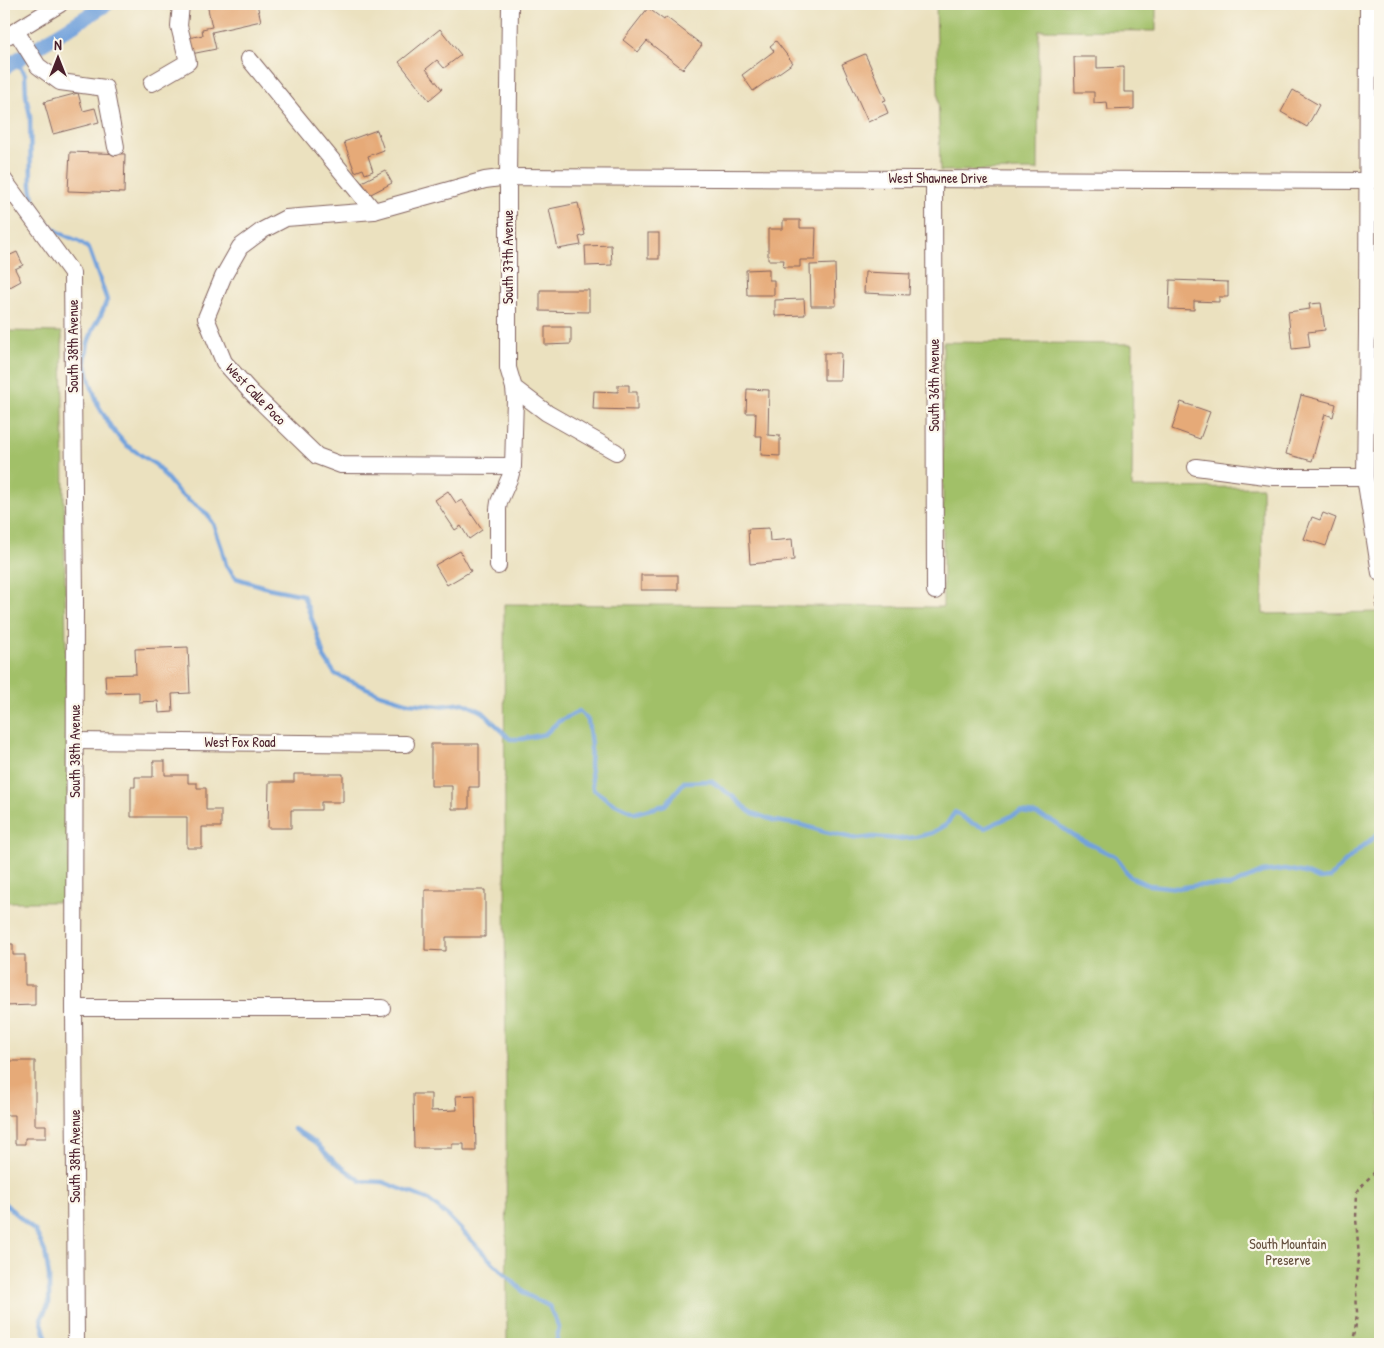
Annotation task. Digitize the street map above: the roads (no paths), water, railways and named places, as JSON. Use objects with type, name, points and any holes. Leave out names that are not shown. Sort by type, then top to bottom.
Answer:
[{"type":"street","points":[[60,4],[14,37],[38,66],[60,82],[105,88],[116,148]]},
{"type":"street","points":[[152,83],[188,62],[179,26],[181,4]]},
{"type":"street","name":"South 37th Avenue","points":[[498,566],[498,509],[513,466],[515,399],[508,368],[510,4]]},
{"type":"street","points":[[1368,4],[1367,180],[1373,394],[1365,477],[1380,573]]},
{"type":"street","points":[[249,59],[374,212]]},
{"type":"street","name":"West Shawnee Drive","points":[[374,212],[485,180],[508,177],[1367,180]]},
{"type":"street","name":"South 36th Avenue","points":[[934,178],[934,591]]},
{"type":"street","name":"South 38th Avenue","points":[[4,180],[72,273],[76,1344]]},
{"type":"street","name":"West Calle Poco","points":[[374,212],[286,218],[263,230],[240,248],[224,277],[206,318],[224,362],[250,391],[317,456],[341,465],[513,466]]},
{"type":"street","points":[[514,388],[547,413],[616,452]]},
{"type":"street","points":[[1196,467],[1273,477],[1365,477]]},
{"type":"street","name":"West Fox Road","points":[[75,741],[406,744]]},
{"type":"street","points":[[74,1008],[382,1008]]},
{"type":"waterway","points":[[4,68],[107,4]]},
{"type":"waterway","points":[[16,61],[25,74],[30,116],[31,186],[33,198],[45,222],[60,233],[80,242],[89,249],[107,300],[93,329],[85,361],[98,405],[112,429],[126,445],[156,465],[179,493],[206,513],[213,523],[226,565],[236,578],[268,588],[303,595],[324,657],[335,674],[380,694],[409,703],[440,706],[463,703],[483,712],[510,739],[522,739],[545,734],[558,722],[579,711],[588,720],[593,789],[611,802],[635,813],[665,805],[684,782],[711,781],[750,812],[775,821],[802,825],[858,839],[873,837],[898,839],[932,833],[946,825],[955,812],[971,823],[985,828],[1020,812],[1035,814],[1054,822],[1074,836],[1116,857],[1130,877],[1149,885],[1178,888],[1198,885],[1230,886],[1262,872],[1285,869],[1305,873],[1319,879],[1330,878],[1347,859],[1380,832]]},
{"type":"waterway","points":[[294,1129],[315,1142],[335,1162],[361,1181],[383,1182],[427,1199],[448,1216],[527,1295],[549,1306],[559,1327],[556,1344]]},
{"type":"waterway","points":[[4,1203],[36,1232],[45,1252],[49,1276],[49,1303],[41,1319],[48,1344]]},
{"type":"park label","name":"South Mountain Preserve","points":[[1288,1252]]}]
